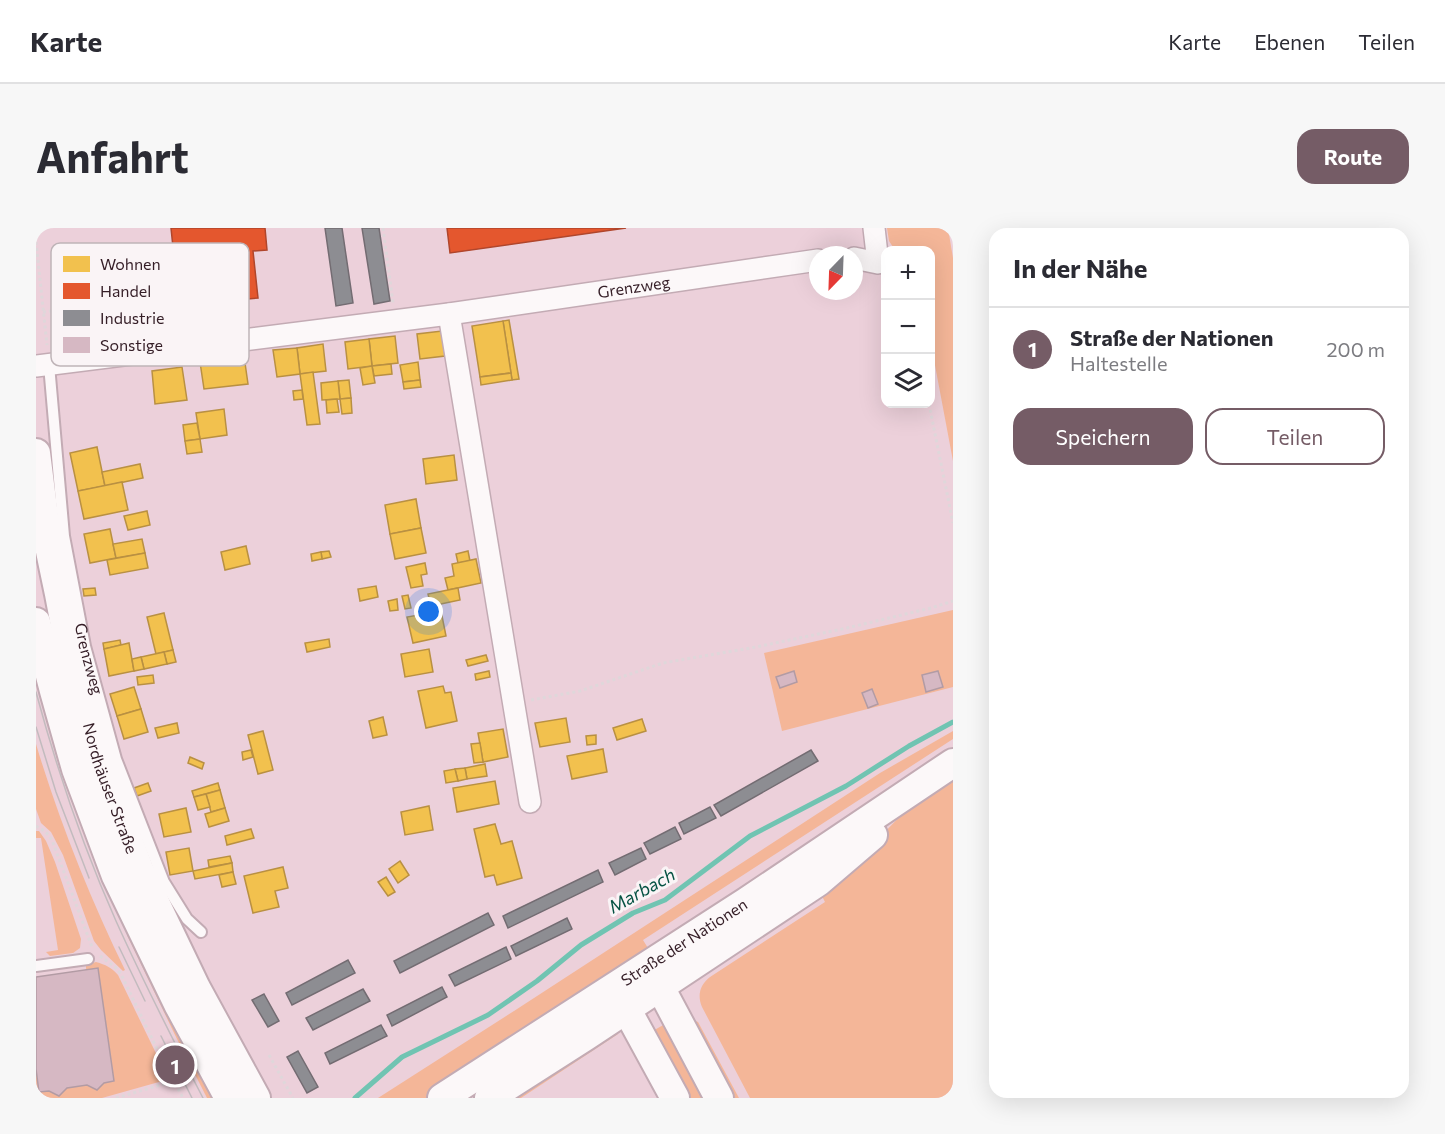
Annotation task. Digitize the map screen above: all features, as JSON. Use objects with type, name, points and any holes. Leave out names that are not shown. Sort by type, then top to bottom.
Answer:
[{"type":"main road","name":"Nordhäuser Straße","points":[[36,453],[46,532],[71,657],[99,763],[139,869],[196,988],[256,1098]]},
{"type":"main road","name":"Nordhäuser Straße","points":[[36,622],[76,768],[116,876],[178,1004],[230,1098]]},
{"type":"main road","name":"Straße der Nationen","points":[[442,1098],[640,981],[819,854],[953,763]]},
{"type":"main road","points":[[675,1098],[621,999],[640,981],[719,1098]]},
{"type":"main road","name":"Straße der Nationen","points":[[489,1098],[627,1010]]},
{"type":"street","points":[[863,260],[878,262],[874,228]]},
{"type":"street","name":"Grenzweg","points":[[249,339],[449,314],[809,261]]},
{"type":"street","points":[[449,314],[530,802]]},
{"type":"lane","name":"Grenzweg","points":[[42,365],[64,536],[85,646],[116,759],[164,882],[188,919],[201,932]]},
{"type":"lane","points":[[36,966],[87,958]]},
{"type":"path","points":[[382,228],[396,321]]},
{"type":"path","points":[[36,242],[43,312],[42,365]]},
{"type":"path","points":[[43,312],[51,311]]},
{"type":"path","points":[[930,408],[953,523]]},
{"type":"path","points":[[514,703],[580,691],[663,663],[847,628],[953,601]]},
{"type":"path","points":[[36,820],[37,826],[52,840],[89,941],[95,952],[121,974],[183,1098]]},
{"type":"path","points":[[269,1055],[293,1098]]},
{"type":"path","points":[[116,1098],[174,1081]]},
{"type":"path","points":[[124,1096],[132,1098]]},
{"type":"shaded area","points":[[887,228],[948,228],[953,258],[953,461],[935,365],[935,246],[892,246]]},
{"type":"shaded area","points":[[953,610],[953,687],[782,731],[764,653]]},
{"type":"shaded area","points":[[953,731],[953,739],[643,940],[651,953],[426,1098],[378,1098],[880,773]]},
{"type":"shaded area","points":[[36,744],[65,830],[125,970],[123,971],[94,941],[63,855],[51,832],[41,823],[36,809]]},
{"type":"shaded area","points":[[953,773],[953,1098],[750,1098],[702,1007],[700,990],[710,977],[825,902],[822,896],[710,970],[879,838],[910,806]]},
{"type":"shaded area","points":[[36,831],[39,831],[46,841],[55,862],[81,939],[80,948],[73,953],[50,956],[46,952],[58,950],[41,838],[36,838]]},
{"type":"shaded area","points":[[134,931],[219,1098],[207,1098],[127,935]]},
{"type":"shaded area","points":[[96,962],[108,967],[118,975],[167,1076],[166,1080],[102,1098],[36,1098],[36,1069],[39,1092],[49,1091],[59,1096],[67,1088],[87,1085],[97,1090],[104,1083],[114,1081],[98,968],[86,970],[86,965]]},
{"type":"shaded area","points":[[691,1019],[698,1022],[739,1098],[733,1098]]},
{"type":"shaded area","points":[[665,1024],[703,1098],[687,1098],[651,1032]]},
{"type":"shaded area","points":[[610,1034],[618,1034],[521,1098],[507,1098]]},
{"type":"building: Wohnen","points":[[509,320],[519,379],[512,380],[503,321]]},
{"type":"building: Wohnen","points":[[503,321],[511,373],[480,377],[472,326]]},
{"type":"building: Wohnen","points":[[442,331],[445,356],[420,359],[417,334]]},
{"type":"building: Wohnen","points":[[395,336],[398,363],[372,366],[369,339]]},
{"type":"building: Wohnen","points":[[369,339],[372,366],[348,369],[345,342]]},
{"type":"building: Wohnen","points":[[323,344],[326,371],[300,374],[297,348]]},
{"type":"building: Wohnen","points":[[297,348],[300,374],[277,377],[273,350]]},
{"type":"building: Wohnen","points":[[418,362],[420,380],[403,382],[400,365]]},
{"type":"building: Wohnen","points":[[391,364],[392,374],[374,376],[372,366]]},
{"type":"building: Wohnen","points":[[201,366],[245,366],[248,384],[204,389]]},
{"type":"building: Wohnen","points":[[372,366],[375,383],[363,385],[360,368]]},
{"type":"building: Wohnen","points":[[182,367],[187,400],[155,404],[152,371]]},
{"type":"building: Wohnen","points":[[313,372],[320,424],[307,425],[300,374]]},
{"type":"building: Wohnen","points":[[511,373],[512,380],[481,385],[480,377]]},
{"type":"building: Wohnen","points":[[349,380],[351,398],[340,399],[338,381]]},
{"type":"building: Wohnen","points":[[420,380],[421,387],[404,389],[403,382]]},
{"type":"building: Wohnen","points":[[338,381],[340,399],[322,400],[321,383]]},
{"type":"building: Wohnen","points":[[302,390],[303,399],[294,400],[293,391]]},
{"type":"building: Wohnen","points":[[351,398],[352,413],[342,414],[340,399]]},
{"type":"building: Wohnen","points":[[337,399],[339,412],[327,413],[326,400]]},
{"type":"building: Wohnen","points":[[224,409],[227,435],[200,439],[196,413]]},
{"type":"building: Wohnen","points":[[197,423],[200,439],[185,441],[183,425]]},
{"type":"building: Wohnen","points":[[200,439],[202,452],[187,454],[185,441]]},
{"type":"building: Wohnen","points":[[97,447],[105,486],[78,491],[70,453]]},
{"type":"building: Wohnen","points":[[454,455],[457,480],[426,484],[423,459]]},
{"type":"building: Wohnen","points":[[140,464],[143,478],[105,486],[102,472]]},
{"type":"building: Wohnen","points":[[122,482],[128,510],[84,519],[78,491]]},
{"type":"building: Wohnen","points":[[416,499],[421,528],[390,534],[385,505]]},
{"type":"building: Wohnen","points":[[147,511],[150,525],[128,530],[124,516]]},
{"type":"building: Wohnen","points":[[421,528],[426,553],[395,559],[390,534]]},
{"type":"building: Wohnen","points":[[110,529],[116,558],[90,563],[84,534]]},
{"type":"building: Wohnen","points":[[142,539],[145,553],[116,558],[113,544]]},
{"type":"building: Wohnen","points":[[246,546],[250,564],[225,570],[221,552]]},
{"type":"building: Wohnen","points":[[329,551],[331,557],[322,559],[321,552]]},
{"type":"building: Wohnen","points":[[468,551],[470,561],[458,563],[456,554]]},
{"type":"building: Wohnen","points":[[321,552],[322,559],[312,561],[311,554]]},
{"type":"building: Wohnen","points":[[145,553],[148,568],[110,575],[107,560]]},
{"type":"building: Wohnen","points":[[476,559],[481,583],[448,590],[445,578],[454,576],[452,564]]},
{"type":"building: Wohnen","points":[[425,563],[427,574],[421,575],[423,586],[411,588],[406,567]]},
{"type":"building: Wohnen","points":[[376,586],[378,597],[360,601],[358,589]]},
{"type":"building: Wohnen","points":[[95,588],[96,595],[84,596],[83,589]]},
{"type":"building: Wohnen","points":[[458,588],[460,600],[431,606],[428,594]]},
{"type":"building: Wohnen","points":[[408,595],[411,608],[405,609],[402,596]]},
{"type":"building: Wohnen","points":[[397,599],[398,610],[390,611],[388,601]]},
{"type":"building: Wohnen","points":[[441,611],[446,636],[413,643],[407,617]]},
{"type":"building: Wohnen","points":[[164,613],[173,650],[156,654],[147,617]]},
{"type":"building: Wohnen","points":[[329,639],[330,647],[307,652],[305,643]]},
{"type":"building: Wohnen","points":[[120,640],[121,645],[104,649],[103,643]]},
{"type":"building: Wohnen","points":[[129,643],[134,671],[109,676],[104,649]]},
{"type":"building: Wohnen","points":[[429,649],[433,672],[405,677],[401,654]]},
{"type":"building: Wohnen","points":[[173,650],[176,662],[167,664],[164,652]]},
{"type":"building: Wohnen","points":[[164,652],[167,664],[144,669],[141,657]]},
{"type":"building: Wohnen","points":[[486,655],[488,661],[468,666],[466,660]]},
{"type":"building: Wohnen","points":[[141,657],[144,669],[134,671],[132,659]]},
{"type":"building: Wohnen","points":[[489,671],[490,677],[476,680],[475,674]]},
{"type":"building: Wohnen","points":[[153,675],[154,683],[138,685],[137,677]]},
{"type":"building: Wohnen","points":[[443,686],[445,693],[451,692],[457,721],[426,728],[418,691]]},
{"type":"building: Wohnen","points":[[134,687],[141,709],[117,716],[110,694]]},
{"type":"building: Wohnen","points":[[141,709],[148,732],[124,739],[117,716]]},
{"type":"building: Wohnen","points":[[383,717],[387,735],[373,738],[369,721]]},
{"type":"building: Wohnen","points":[[566,718],[570,742],[540,747],[535,723]]},
{"type":"building: Wohnen","points":[[642,719],[646,731],[617,740],[613,728]]},
{"type":"building: Wohnen","points":[[177,723],[179,733],[158,738],[155,728]]},
{"type":"building: Wohnen","points":[[503,729],[508,757],[483,762],[478,733]]},
{"type":"building: Wohnen","points":[[263,731],[273,770],[258,774],[248,735]]},
{"type":"building: Wohnen","points":[[596,735],[596,744],[587,745],[586,736]]},
{"type":"building: Wohnen","points":[[480,743],[483,762],[474,763],[471,744]]},
{"type":"building: Wohnen","points":[[603,749],[607,772],[572,779],[567,756]]},
{"type":"building: Wohnen","points":[[251,750],[253,757],[243,760],[242,752]]},
{"type":"building: Wohnen","points":[[190,757],[204,763],[202,769],[188,763]]},
{"type":"building: Wohnen","points":[[485,764],[487,776],[467,779],[465,768]]},
{"type":"building: Wohnen","points":[[465,768],[467,779],[458,781],[455,769]]},
{"type":"building: Wohnen","points":[[455,769],[458,781],[446,783],[444,771]]},
{"type":"building: Wohnen","points":[[495,781],[499,804],[457,812],[453,788]]},
{"type":"building: Wohnen","points":[[148,783],[151,791],[137,796],[134,788]]},
{"type":"building: Wohnen","points":[[218,783],[220,790],[194,797],[192,791]]},
{"type":"building: Wohnen","points":[[220,790],[225,808],[211,812],[206,794]]},
{"type":"building: Wohnen","points":[[206,794],[210,807],[198,810],[194,797]]},
{"type":"building: Wohnen","points":[[429,806],[433,830],[405,835],[401,812]]},
{"type":"building: Wohnen","points":[[186,808],[191,832],[164,837],[159,814]]},
{"type":"building: Wohnen","points":[[225,808],[229,821],[209,827],[205,814]]},
{"type":"building: Wohnen","points":[[495,824],[501,844],[512,841],[522,878],[497,885],[494,875],[485,877],[474,829]]},
{"type":"building: Wohnen","points":[[251,829],[254,838],[227,845],[225,836]]},
{"type":"building: Wohnen","points":[[189,848],[193,871],[170,875],[166,852]]},
{"type":"building: Wohnen","points":[[230,856],[232,863],[209,867],[208,860]]},
{"type":"building: Wohnen","points":[[400,861],[409,875],[398,883],[389,869]]},
{"type":"building: Wohnen","points":[[232,863],[233,872],[195,879],[193,871]]},
{"type":"building: Wohnen","points":[[283,867],[288,888],[275,891],[279,907],[253,913],[244,876]]},
{"type":"building: Wohnen","points":[[233,872],[236,884],[222,887],[219,875]]},
{"type":"building: Wohnen","points":[[386,877],[395,892],[388,896],[378,882]]},
{"type":"building: Handel","points":[[171,228],[265,228],[267,250],[253,251],[258,298],[249,299],[249,243],[173,243]]},
{"type":"building: Handel","points":[[447,228],[626,228],[450,253]]},
{"type":"building: Industrie","points":[[325,228],[342,228],[353,303],[336,306]]},
{"type":"building: Industrie","points":[[362,228],[379,228],[390,301],[374,304]]},
{"type":"building: Industrie","points":[[811,750],[818,761],[721,816],[714,805]]},
{"type":"building: Industrie","points":[[710,807],[716,818],[684,834],[679,823]]},
{"type":"building: Industrie","points":[[675,827],[681,839],[650,854],[644,843]]},
{"type":"building: Industrie","points":[[641,848],[646,859],[615,875],[609,863]]},
{"type":"building: Industrie","points":[[598,870],[603,882],[508,928],[503,916]]},
{"type":"building: Industrie","points":[[488,913],[494,925],[400,973],[394,961]]},
{"type":"building: Industrie","points":[[567,918],[572,929],[516,956],[511,946]]},
{"type":"building: Industrie","points":[[506,947],[511,959],[455,986],[449,975]]},
{"type":"building: Industrie","points":[[348,960],[355,973],[292,1005],[286,993]]},
{"type":"building: Industrie","points":[[442,987],[447,997],[392,1026],[387,1015]]},
{"type":"building: Industrie","points":[[363,989],[370,1001],[313,1030],[306,1018]]},
{"type":"building: Industrie","points":[[264,994],[279,1021],[268,1027],[252,1000]]},
{"type":"building: Industrie","points":[[381,1025],[387,1036],[330,1064],[325,1053]]},
{"type":"building: Industrie","points":[[298,1051],[318,1087],[307,1093],[287,1057]]},
{"type":"building: Sonstige","points":[[794,671],[797,682],[780,688],[776,677]]},
{"type":"building: Sonstige","points":[[938,671],[943,687],[926,692],[922,675]]},
{"type":"building: Sonstige","points":[[872,689],[878,704],[868,708],[862,693]]},
{"type":"building: Sonstige","points":[[98,968],[114,1081],[104,1083],[97,1090],[87,1085],[67,1088],[59,1096],[49,1091],[39,1092],[36,1069],[36,977]]},
{"type":"waterway","name":"Marbach","points":[[355,1098],[402,1057],[488,1015],[537,981],[581,945],[633,913],[665,900],[750,836],[846,786],[909,746],[953,722]]},
{"type":"tram line","points":[[36,692],[72,808],[104,893],[147,988],[203,1098]]},
{"type":"tram line","points":[[36,727],[56,792],[89,878]]},
{"type":"tram line","points":[[119,947],[145,1001]]},
{"type":"tram line","points":[[161,1036],[192,1098]]},
{"type":"place","name":"Straße der Nationen","points":[[175,1065]]}]
